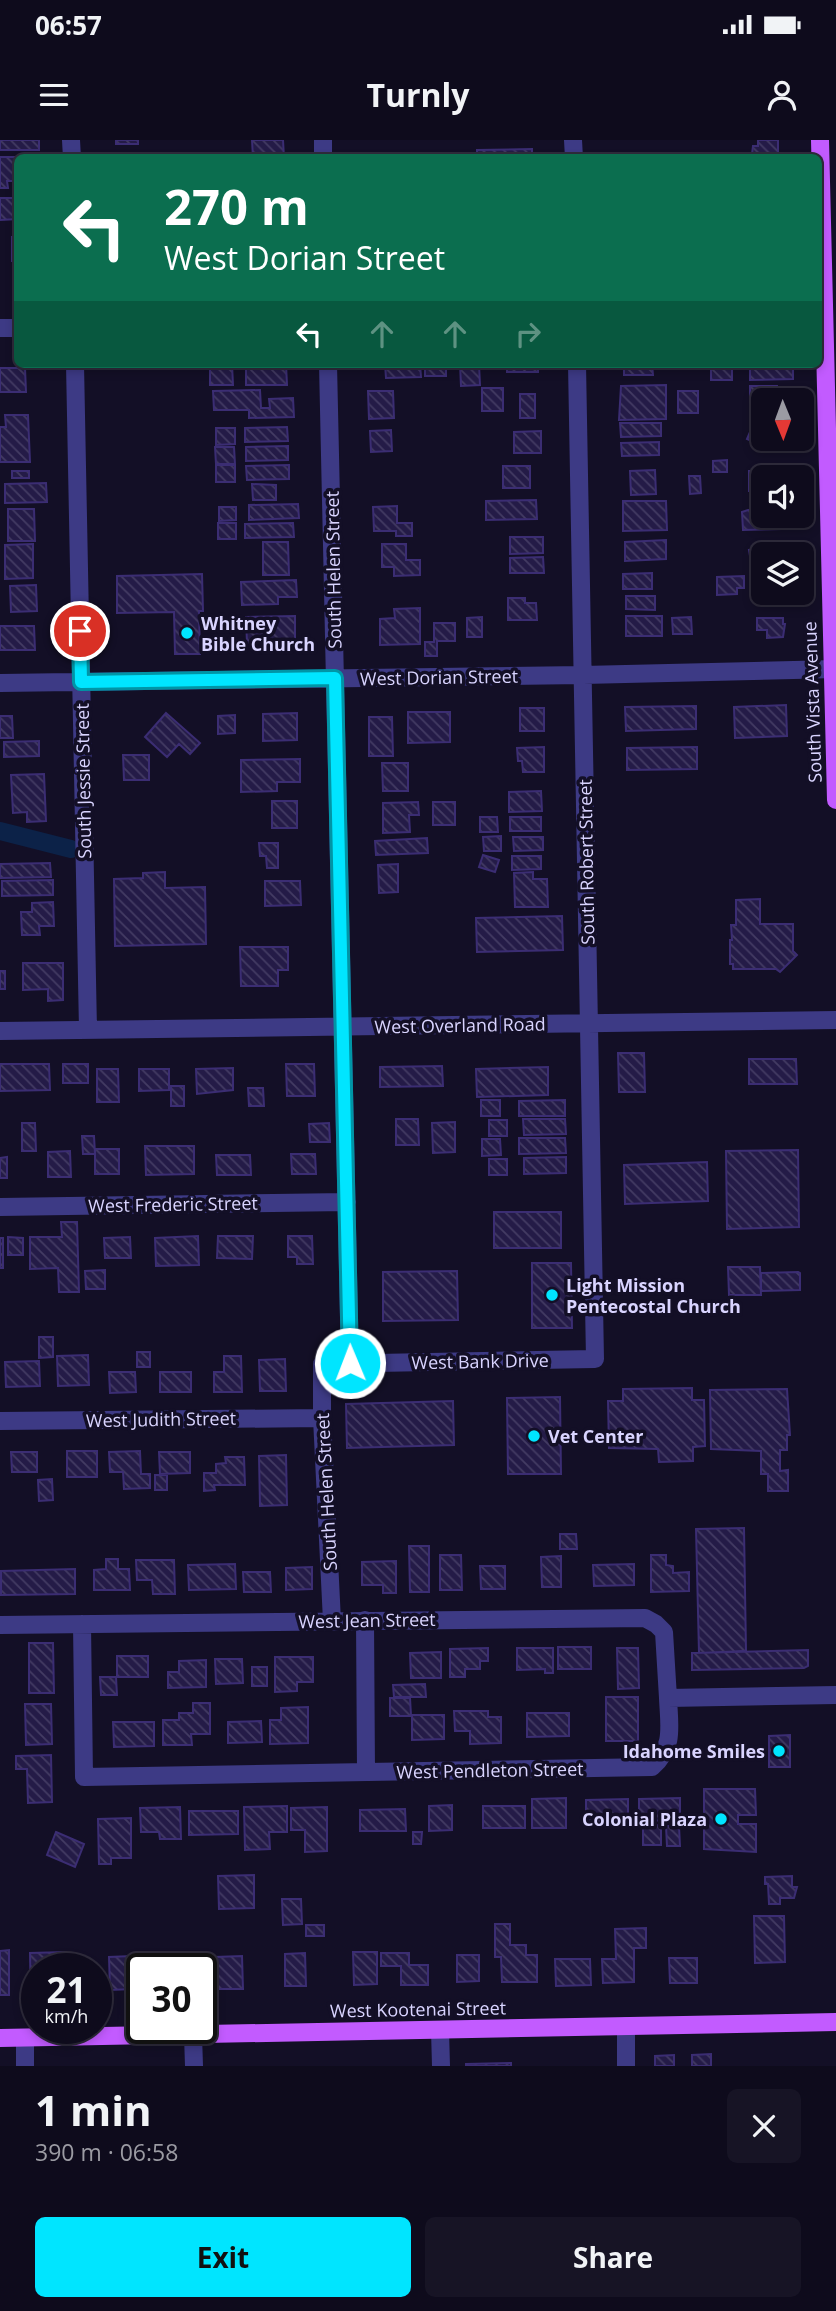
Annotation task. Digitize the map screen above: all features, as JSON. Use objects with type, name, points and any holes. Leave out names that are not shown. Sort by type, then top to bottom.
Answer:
[{"type":"main road","name":"South Vista Avenue","points":[[822,200],[836,800]]},
{"type":"main road","name":"West Kootenai Street","points":[[217,2035],[836,2022]]},
{"type":"main road","name":"West Kootenai Street","points":[[0,2038],[21,2038]]},
{"type":"street","name":"South Jessie Street","points":[[75,368],[88,1030]]},
{"type":"street","name":"South Helen Street","points":[[328,368],[350,1363]]},
{"type":"street","name":"South Robert Street","points":[[577,368],[595,1359]]},
{"type":"street","name":"West Dorian Street","points":[[0,683],[834,669]]},
{"type":"street","name":"West Overland Road","points":[[0,1031],[836,1020]]},
{"type":"street","name":"West Frederic Street","points":[[0,1206],[347,1202]]},
{"type":"street","name":"West Bank Drive","points":[[322,1363],[595,1359]]},
{"type":"street","name":"South Helen Street","points":[[322,1363],[322,1418],[332,1621]]},
{"type":"street","name":"West Judith Street","points":[[0,1421],[322,1418]]},
{"type":"street","name":"West Jean Street","points":[[0,1625],[645,1618],[664,1632],[668,1698]]},
{"type":"street","points":[[365,1620],[366,1772]]},
{"type":"street","name":"West Pendleton Street","points":[[82,1624],[84,1777],[652,1767],[664,1757],[669,1742],[668,1698]]},
{"type":"street","points":[[668,1698],[836,1695]]},
{"type":"street","points":[[626,2026],[626,2066]]},
{"type":"street","points":[[440,2030],[441,2066]]},
{"type":"street","points":[[24,2044],[25,2066]]},
{"type":"street","points":[[193,2044],[194,2066]]},
{"type":"building","points":[[0,140],[39,140],[39,150],[0,150]]},
{"type":"building","points":[[116,140],[138,140],[138,144],[116,144]]},
{"type":"building","points":[[252,140],[283,140],[284,154],[253,154]]},
{"type":"building","points":[[758,140],[778,140],[778,154],[752,154],[753,146],[758,146]]},
{"type":"building","points":[[532,149],[532,154],[477,154],[477,150]]},
{"type":"building","points":[[0,157],[14,157],[14,181],[7,181],[8,188],[0,188]]},
{"type":"building","points":[[0,198],[14,198],[14,219],[0,220]]},
{"type":"building","points":[[12,237],[14,237],[14,261]]},
{"type":"building","points":[[0,368],[25,368],[26,392],[0,392]]},
{"type":"building","points":[[210,368],[232,368],[233,385],[210,385]]},
{"type":"building","points":[[246,368],[286,368],[287,385],[246,385]]},
{"type":"building","points":[[385,368],[420,368],[421,377],[386,378]]},
{"type":"building","points":[[425,368],[446,368],[446,376],[425,376]]},
{"type":"building","points":[[460,368],[479,368],[480,385],[461,386]]},
{"type":"building","points":[[507,368],[538,368],[538,372],[507,372]]},
{"type":"building","points":[[624,368],[652,368],[653,375],[624,375]]},
{"type":"building","points":[[711,368],[732,368],[732,380],[711,380]]},
{"type":"building","points":[[750,368],[793,368],[793,379],[750,380]]},
{"type":"building","points":[[666,385],[666,419],[619,420],[621,386]]},
{"type":"building","points":[[750,386],[777,386],[751,388],[750,414]]},
{"type":"building","points":[[482,388],[503,388],[503,411],[482,411]]},
{"type":"building","points":[[260,390],[261,408],[270,408],[269,399],[293,398],[294,417],[249,418],[249,410],[214,410],[213,391]]},
{"type":"building","points":[[368,391],[393,391],[394,418],[369,419]]},
{"type":"building","points":[[678,391],[698,391],[698,413],[678,413]]},
{"type":"building","points":[[520,394],[535,394],[535,418],[520,418]]},
{"type":"building","points":[[5,415],[28,415],[30,462],[0,462],[0,427],[6,427]]},
{"type":"building","points":[[620,423],[661,423],[661,436],[621,437]]},
{"type":"building","points":[[287,427],[288,441],[245,442],[245,428]]},
{"type":"building","points":[[216,428],[235,428],[235,444],[216,445]]},
{"type":"building","points":[[391,430],[392,451],[371,452],[370,431]]},
{"type":"building","points":[[541,431],[541,453],[514,453],[514,432]]},
{"type":"building","points":[[659,442],[659,455],[622,456],[621,443]]},
{"type":"building","points":[[288,446],[288,460],[246,461],[246,447]]},
{"type":"building","points":[[215,447],[234,447],[235,464],[216,464]]},
{"type":"building","points":[[727,460],[727,472],[713,472],[713,461]]},
{"type":"building","points":[[216,465],[235,465],[235,482],[216,482]]},
{"type":"building","points":[[289,465],[289,479],[247,480],[246,466]]},
{"type":"building","points":[[503,466],[530,466],[530,488],[503,488]]},
{"type":"building","points":[[655,470],[656,494],[631,495],[630,471]]},
{"type":"building","points":[[12,471],[29,471],[29,478],[12,478]]},
{"type":"building","points":[[749,471],[751,471],[751,491]]},
{"type":"building","points":[[689,476],[700,476],[701,493],[690,494]]},
{"type":"building","points":[[46,483],[47,502],[5,503],[5,484]]},
{"type":"building","points":[[252,484],[276,485],[276,500],[253,500]]},
{"type":"building","points":[[536,500],[537,519],[486,520],[486,501]]},
{"type":"building","points":[[623,501],[666,501],[667,530],[623,531]]},
{"type":"building","points":[[298,504],[299,518],[249,520],[249,505]]},
{"type":"building","points":[[397,506],[397,523],[412,523],[412,536],[396,536],[396,531],[374,531],[373,507]]},
{"type":"building","points":[[219,507],[236,507],[236,520],[219,521]]},
{"type":"building","points":[[8,509],[34,509],[35,541],[8,541]]},
{"type":"building","points":[[751,510],[751,528],[781,529],[743,530],[742,512]]},
{"type":"building","points":[[218,523],[236,523],[236,539],[218,539]]},
{"type":"building","points":[[293,523],[294,537],[245,538],[245,524]]},
{"type":"building","points":[[510,537],[543,537],[543,553],[510,554]]},
{"type":"building","points":[[666,540],[666,559],[625,561],[625,542]]},
{"type":"building","points":[[263,542],[288,542],[289,575],[263,575]]},
{"type":"building","points":[[33,544],[33,578],[5,579],[5,545]]},
{"type":"building","points":[[382,544],[406,544],[406,560],[420,560],[420,575],[394,576],[394,567],[382,567]]},
{"type":"building","points":[[543,557],[544,573],[510,573],[510,558]]},
{"type":"building","points":[[652,573],[652,589],[623,589],[623,574]]},
{"type":"building","name":"Whitney Bible Church","points":[[202,574],[200,654],[175,654],[174,612],[117,613],[117,576]]},
{"type":"building","points":[[744,576],[744,588],[737,588],[737,594],[717,595],[717,577]]},
{"type":"building","points":[[296,580],[297,597],[278,597],[278,604],[242,605],[241,582]]},
{"type":"building","points":[[36,585],[37,611],[11,612],[10,586]]},
{"type":"building","points":[[626,596],[655,596],[655,610],[626,609]]},
{"type":"building","points":[[508,598],[525,598],[525,603],[536,603],[537,620],[508,620]]},
{"type":"building","points":[[420,608],[420,644],[380,645],[380,619],[395,618],[394,609]]},
{"type":"building","points":[[295,616],[295,642],[247,643],[246,617]]},
{"type":"building","points":[[626,616],[662,616],[662,636],[626,636]]},
{"type":"building","points":[[482,617],[482,637],[467,637],[467,618]]},
{"type":"building","points":[[691,617],[692,634],[673,634],[672,618]]},
{"type":"building","points":[[757,618],[783,618],[783,637],[767,638],[767,630],[757,630]]},
{"type":"building","points":[[434,623],[455,623],[455,641],[437,641],[437,656],[425,656],[425,642],[434,642]]},
{"type":"building","points":[[0,626],[34,626],[35,650],[0,650]]},
{"type":"building","points":[[786,705],[787,736],[735,738],[734,707]]},
{"type":"building","points":[[696,706],[696,729],[626,731],[625,707]]},
{"type":"building","points":[[520,708],[544,708],[544,731],[520,731]]},
{"type":"building","points":[[408,712],[450,712],[450,742],[408,743]]},
{"type":"building","points":[[166,713],[200,743],[190,754],[179,744],[167,757],[145,737]]},
{"type":"building","points":[[297,713],[297,740],[263,741],[263,714]]},
{"type":"building","points":[[235,715],[235,733],[218,734],[218,716]]},
{"type":"building","points":[[0,716],[12,716],[13,738],[0,738]]},
{"type":"building","points":[[369,717],[392,717],[393,756],[369,756]]},
{"type":"building","points":[[39,741],[39,756],[4,757],[4,742]]},
{"type":"building","points":[[544,747],[544,772],[523,772],[522,761],[518,761],[517,748]]},
{"type":"building","points":[[697,747],[697,769],[627,770],[627,748]]},
{"type":"building","points":[[123,755],[149,755],[149,780],[124,780]]},
{"type":"building","points":[[300,759],[300,782],[277,782],[277,791],[241,792],[241,760]]},
{"type":"building","points":[[382,763],[408,763],[408,791],[383,791]]},
{"type":"building","points":[[44,774],[46,821],[27,822],[27,812],[13,813],[11,775]]},
{"type":"building","points":[[541,791],[542,811],[509,812],[509,792]]},
{"type":"building","points":[[272,801],[297,801],[297,828],[272,828]]},
{"type":"building","points":[[418,802],[419,815],[409,815],[410,832],[383,833],[383,803]]},
{"type":"building","points":[[433,802],[455,802],[455,825],[433,825]]},
{"type":"building","points":[[480,817],[497,817],[498,832],[480,832]]},
{"type":"building","points":[[510,817],[541,817],[541,831],[510,831]]},
{"type":"building","points":[[501,836],[501,851],[484,851],[483,837]]},
{"type":"building","points":[[513,837],[543,837],[543,850],[514,851]]},
{"type":"building","points":[[427,838],[428,853],[376,855],[375,841]]},
{"type":"building","points":[[259,843],[278,843],[278,868],[267,868],[266,856],[260,856]]},
{"type":"building","points":[[483,855],[499,860],[495,872],[479,867]]},
{"type":"building","points":[[512,856],[541,856],[541,869],[512,870]]},
{"type":"building","points":[[50,863],[51,877],[0,878],[0,864]]},
{"type":"building","points":[[398,864],[398,892],[379,893],[378,865]]},
{"type":"building","points":[[165,872],[165,888],[205,887],[206,944],[115,946],[114,879],[143,878],[143,873]]},
{"type":"building","points":[[533,872],[533,879],[547,879],[548,907],[515,907],[514,873]]},
{"type":"building","points":[[53,880],[53,895],[2,896],[2,881]]},
{"type":"building","points":[[265,881],[300,881],[301,905],[265,906]]},
{"type":"building","points":[[760,899],[760,924],[793,924],[793,951],[797,955],[780,972],[776,969],[733,969],[733,964],[730,964],[731,925],[736,925],[736,900]]},
{"type":"building","points":[[53,902],[54,926],[39,926],[40,935],[22,935],[21,912],[32,912],[32,903]]},
{"type":"building","points":[[562,916],[563,950],[477,952],[476,918]]},
{"type":"building","points":[[240,947],[288,947],[288,970],[278,970],[278,986],[241,986]]},
{"type":"building","points":[[23,963],[63,963],[63,1000],[48,1001],[48,989],[23,990]]},
{"type":"building","points":[[0,971],[5,971],[5,989],[0,989]]},
{"type":"building","points":[[618,1053],[644,1053],[645,1092],[619,1092]]},
{"type":"building","points":[[749,1059],[796,1059],[797,1084],[749,1084]]},
{"type":"building","points":[[0,1064],[49,1064],[50,1090],[0,1091]]},
{"type":"building","points":[[63,1064],[88,1064],[88,1083],[63,1083]]},
{"type":"building","points":[[286,1064],[314,1064],[315,1096],[287,1096]]},
{"type":"building","points":[[442,1066],[443,1086],[380,1087],[380,1067]]},
{"type":"building","points":[[548,1067],[548,1095],[477,1097],[476,1069]]},
{"type":"building","points":[[233,1068],[233,1090],[197,1094],[196,1069]]},
{"type":"building","points":[[97,1069],[118,1069],[119,1102],[97,1102]]},
{"type":"building","points":[[139,1069],[169,1069],[169,1090],[139,1091]]},
{"type":"building","points":[[171,1086],[184,1086],[184,1106],[171,1106]]},
{"type":"building","points":[[248,1088],[263,1088],[264,1106],[249,1106]]},
{"type":"building","points":[[481,1100],[500,1100],[500,1116],[481,1116]]},
{"type":"building","points":[[565,1100],[565,1116],[519,1116],[519,1101]]},
{"type":"building","points":[[396,1119],[418,1119],[419,1145],[396,1145]]},
{"type":"building","points":[[523,1119],[565,1119],[566,1134],[524,1135]]},
{"type":"building","points":[[489,1120],[507,1120],[507,1136],[489,1136]]},
{"type":"building","points":[[455,1122],[455,1152],[433,1153],[432,1123]]},
{"type":"building","points":[[22,1123],[35,1123],[36,1151],[22,1151]]},
{"type":"building","points":[[329,1123],[330,1142],[310,1142],[309,1124]]},
{"type":"building","points":[[82,1136],[94,1136],[95,1154],[83,1154]]},
{"type":"building","points":[[519,1138],[565,1138],[566,1153],[519,1154]]},
{"type":"building","points":[[482,1139],[500,1139],[501,1155],[482,1156]]},
{"type":"building","points":[[145,1146],[194,1146],[194,1174],[146,1175]]},
{"type":"building","points":[[95,1149],[119,1149],[119,1174],[95,1174]]},
{"type":"building","points":[[798,1150],[799,1227],[727,1229],[726,1151]]},
{"type":"building","points":[[70,1151],[71,1177],[48,1177],[48,1152]]},
{"type":"building","points":[[291,1154],[315,1154],[316,1174],[292,1174]]},
{"type":"building","points":[[216,1155],[250,1155],[251,1175],[217,1175]]},
{"type":"building","points":[[7,1157],[7,1178],[0,1178],[0,1158]]},
{"type":"building","points":[[566,1157],[566,1173],[524,1174],[524,1158]]},
{"type":"building","points":[[489,1159],[507,1159],[507,1175],[489,1175]]},
{"type":"building","points":[[707,1162],[708,1201],[625,1204],[624,1165]]},
{"type":"building","points":[[494,1212],[561,1212],[561,1248],[494,1248]]},
{"type":"building","points":[[61,1222],[77,1222],[79,1292],[59,1292],[58,1268],[30,1269],[30,1237],[62,1237]]},
{"type":"building","points":[[198,1236],[199,1265],[156,1266],[155,1238]]},
{"type":"building","points":[[218,1236],[253,1236],[252,1259],[217,1258]]},
{"type":"building","points":[[288,1236],[312,1236],[313,1264],[297,1264],[297,1257],[288,1257]]},
{"type":"building","points":[[8,1237],[23,1238],[23,1255],[8,1255]]},
{"type":"building","points":[[130,1237],[131,1258],[105,1258],[104,1238]]},
{"type":"building","points":[[0,1238],[3,1238],[3,1268],[0,1268]]},
{"type":"building","name":"Light Mission Pentecostal Church","points":[[532,1263],[571,1263],[572,1328],[532,1328]]},
{"type":"building","points":[[728,1267],[760,1267],[761,1295],[729,1295]]},
{"type":"building","points":[[105,1270],[105,1289],[86,1289],[85,1271]]},
{"type":"building","points":[[457,1271],[458,1320],[383,1321],[383,1272]]},
{"type":"building","points":[[798,1272],[800,1290],[761,1291],[761,1273]]},
{"type":"building","points":[[39,1337],[53,1337],[53,1357],[39,1358]]},
{"type":"building","points":[[137,1352],[150,1352],[150,1367],[137,1367]]},
{"type":"building","points":[[88,1355],[89,1385],[58,1386],[57,1356]]},
{"type":"building","points":[[224,1356],[241,1356],[242,1392],[214,1392],[214,1372],[224,1372]]},
{"type":"building","points":[[285,1359],[286,1391],[260,1391],[259,1360]]},
{"type":"building","points":[[39,1361],[40,1386],[6,1387],[5,1362]]},
{"type":"building","points":[[109,1372],[135,1372],[136,1392],[110,1393]]},
{"type":"building","points":[[160,1372],[191,1372],[191,1392],[160,1392]]},
{"type":"building","points":[[692,1388],[692,1400],[704,1400],[705,1446],[693,1447],[693,1461],[659,1462],[658,1449],[609,1448],[608,1401],[623,1401],[623,1389]]},
{"type":"building","points":[[787,1389],[790,1435],[787,1435],[787,1450],[780,1450],[780,1471],[788,1470],[788,1491],[768,1491],[768,1474],[761,1474],[761,1451],[711,1449],[710,1390]]},
{"type":"building","name":"Vet Center","points":[[560,1397],[561,1474],[508,1474],[507,1398]]},
{"type":"building","points":[[453,1401],[454,1445],[347,1448],[346,1404]]},
{"type":"building","points":[[67,1451],[97,1451],[97,1477],[67,1477]]},
{"type":"building","points":[[140,1451],[141,1474],[150,1474],[150,1488],[124,1489],[123,1472],[110,1472],[109,1452]]},
{"type":"building","points":[[11,1452],[37,1452],[37,1472],[12,1472]]},
{"type":"building","points":[[159,1452],[190,1452],[190,1473],[160,1474]]},
{"type":"building","points":[[286,1455],[287,1505],[260,1506],[259,1456]]},
{"type":"building","points":[[225,1457],[244,1457],[245,1485],[214,1485],[215,1490],[204,1491],[204,1473],[216,1473],[216,1464],[226,1463]]},
{"type":"building","points":[[155,1475],[167,1475],[167,1490],[155,1490]]},
{"type":"building","points":[[52,1479],[53,1500],[39,1501],[38,1480]]},
{"type":"building","points":[[744,1528],[746,1651],[699,1653],[696,1529]]},
{"type":"building","points":[[560,1534],[576,1534],[577,1549],[560,1549]]},
{"type":"building","points":[[409,1546],[429,1546],[429,1592],[410,1592]]},
{"type":"building","points":[[440,1555],[461,1555],[462,1590],[440,1590]]},
{"type":"building","points":[[651,1555],[666,1555],[666,1565],[673,1566],[673,1573],[689,1572],[689,1591],[651,1592]]},
{"type":"building","points":[[561,1556],[561,1587],[542,1587],[541,1557]]},
{"type":"building","points":[[106,1559],[118,1559],[118,1569],[129,1569],[130,1590],[94,1590],[94,1570],[106,1569]]},
{"type":"building","points":[[136,1560],[174,1560],[175,1594],[153,1594],[152,1580],[137,1580]]},
{"type":"building","points":[[396,1561],[396,1593],[383,1593],[383,1585],[362,1585],[362,1562]]},
{"type":"building","points":[[235,1564],[236,1589],[189,1590],[188,1565]]},
{"type":"building","points":[[634,1564],[634,1585],[594,1586],[593,1565]]},
{"type":"building","points":[[480,1566],[505,1566],[505,1589],[481,1589]]},
{"type":"building","points":[[312,1567],[312,1589],[286,1590],[286,1568]]},
{"type":"building","points":[[75,1569],[75,1594],[1,1595],[1,1571]]},
{"type":"building","points":[[243,1572],[270,1572],[271,1592],[244,1592]]},
{"type":"building","points":[[29,1643],[53,1643],[54,1693],[29,1693]]},
{"type":"building","points":[[558,1647],[591,1647],[591,1669],[558,1669]]},
{"type":"building","points":[[488,1648],[488,1661],[480,1661],[480,1669],[465,1669],[465,1677],[450,1677],[450,1649]]},
{"type":"building","points":[[517,1648],[553,1648],[553,1673],[545,1673],[545,1669],[517,1670]]},
{"type":"building","points":[[617,1648],[638,1648],[639,1688],[618,1689]]},
{"type":"building","points":[[808,1650],[808,1666],[804,1668],[692,1670],[692,1653]]},
{"type":"building","points":[[441,1652],[441,1678],[411,1678],[410,1653]]},
{"type":"building","points":[[117,1656],[148,1656],[148,1677],[117,1677]]},
{"type":"building","points":[[275,1657],[313,1657],[313,1682],[297,1682],[297,1691],[275,1692]]},
{"type":"building","points":[[215,1659],[242,1659],[243,1683],[216,1684]]},
{"type":"building","points":[[206,1660],[206,1687],[168,1688],[168,1672],[179,1672],[179,1661]]},
{"type":"building","points":[[252,1667],[267,1667],[267,1686],[252,1686]]},
{"type":"building","points":[[100,1677],[116,1677],[117,1695],[101,1695]]},
{"type":"building","points":[[425,1684],[426,1697],[394,1697],[393,1685]]},
{"type":"building","points":[[606,1697],[638,1697],[638,1741],[606,1741]]},
{"type":"building","points":[[390,1698],[410,1698],[411,1715],[444,1715],[444,1739],[412,1740],[412,1716],[390,1716]]},
{"type":"building","points":[[193,1703],[210,1703],[210,1734],[191,1734],[192,1745],[163,1745],[163,1720],[179,1720],[179,1713],[193,1713]]},
{"type":"building","points":[[25,1704],[51,1704],[52,1744],[26,1745]]},
{"type":"building","points":[[308,1707],[308,1743],[270,1744],[270,1720],[281,1720],[281,1708]]},
{"type":"building","points":[[454,1711],[488,1711],[488,1717],[501,1717],[501,1743],[470,1744],[470,1731],[455,1731]]},
{"type":"building","points":[[527,1713],[569,1713],[569,1736],[527,1737]]},
{"type":"building","points":[[261,1721],[262,1742],[228,1743],[228,1722]]},
{"type":"building","points":[[113,1722],[154,1722],[154,1746],[114,1747]]},
{"type":"building","name":"Idahome Smiles","points":[[790,1735],[790,1767],[769,1767],[769,1736]]},
{"type":"building","points":[[51,1755],[52,1802],[28,1803],[27,1769],[16,1769],[16,1756]]},
{"type":"building","name":"Colonial Plaza","points":[[704,1789],[755,1789],[756,1815],[738,1815],[738,1824],[756,1824],[756,1852],[704,1849]]},
{"type":"building","points":[[566,1798],[566,1828],[532,1828],[532,1799]]},
{"type":"building","points":[[680,1798],[680,1820],[639,1821],[639,1799]]},
{"type":"building","points":[[628,1799],[628,1823],[586,1823],[586,1800]]},
{"type":"building","points":[[452,1805],[452,1830],[429,1831],[429,1806]]},
{"type":"building","points":[[287,1806],[287,1832],[269,1832],[270,1849],[245,1850],[244,1807]]},
{"type":"building","points":[[483,1806],[525,1806],[525,1828],[483,1828]]},
{"type":"building","points":[[180,1807],[181,1839],[160,1839],[159,1832],[141,1832],[140,1808]]},
{"type":"building","points":[[327,1807],[327,1851],[305,1852],[305,1830],[291,1830],[291,1808]]},
{"type":"building","points":[[405,1809],[406,1831],[360,1831],[360,1810]]},
{"type":"building","points":[[189,1811],[238,1811],[238,1834],[189,1835]]},
{"type":"building","points":[[131,1818],[131,1858],[111,1858],[111,1864],[99,1864],[98,1819]]},
{"type":"building","points":[[661,1825],[661,1845],[643,1845],[643,1826]]},
{"type":"building","points":[[666,1826],[679,1826],[680,1846],[667,1846]]},
{"type":"building","points":[[56,1832],[84,1844],[75,1867],[47,1855]]},
{"type":"building","points":[[413,1832],[422,1832],[421,1844],[413,1844]]},
{"type":"building","points":[[254,1875],[254,1908],[219,1909],[218,1876]]},
{"type":"building","points":[[792,1876],[792,1887],[797,1887],[794,1898],[780,1898],[780,1904],[769,1904],[765,1877]]},
{"type":"building","points":[[282,1899],[301,1899],[302,1924],[283,1925]]},
{"type":"building","points":[[754,1916],[784,1916],[785,1962],[755,1963]]},
{"type":"building","points":[[495,1924],[510,1924],[510,1945],[526,1945],[526,1955],[537,1955],[537,1982],[502,1982],[501,1957],[495,1957]]},
{"type":"building","points":[[306,1925],[324,1925],[324,1936],[306,1936]]},
{"type":"building","points":[[646,1928],[646,1948],[634,1948],[634,1982],[603,1983],[602,1959],[616,1959],[615,1929]]},
{"type":"building","points":[[9,1950],[9,1995],[0,1995],[0,1951]]},
{"type":"building","points":[[353,1952],[377,1952],[377,1984],[354,1985]]},
{"type":"building","points":[[305,1953],[306,1986],[285,1986],[285,1954]]},
{"type":"building","points":[[381,1953],[409,1953],[409,1965],[428,1965],[428,1985],[401,1985],[401,1966],[381,1966]]},
{"type":"building","points":[[457,1955],[479,1955],[479,1981],[457,1982]]},
{"type":"building","points":[[126,1956],[126,1989],[112,1990],[112,1957]]},
{"type":"building","points":[[242,1956],[243,1989],[217,1989],[217,1957]]},
{"type":"building","points":[[669,1958],[697,1958],[697,1983],[670,1983]]},
{"type":"building","points":[[555,1959],[590,1959],[591,1985],[556,1986]]},
{"type":"building","points":[[711,2054],[711,2066],[692,2066],[692,2055]]},
{"type":"building","points":[[674,2055],[674,2066],[655,2066],[655,2056]]},
{"type":"building","points":[[511,2063],[511,2066],[466,2066],[466,2064]]},
{"type":"waterway","points":[[0,831],[71,849]]},
{"type":"place","name":"Whitney Bible Church","points":[[187,633]]},
{"type":"place","name":"Light Mission Pentecostal Church","points":[[552,1295]]},
{"type":"place","name":"Vet Center","points":[[534,1436]]},
{"type":"place","name":"Idahome Smiles","points":[[779,1751]]},
{"type":"place","name":"Colonial Plaza","points":[[721,1819]]},
{"type":"route","points":[[80,631],[81,682],[335,678],[350,1363]]}]
